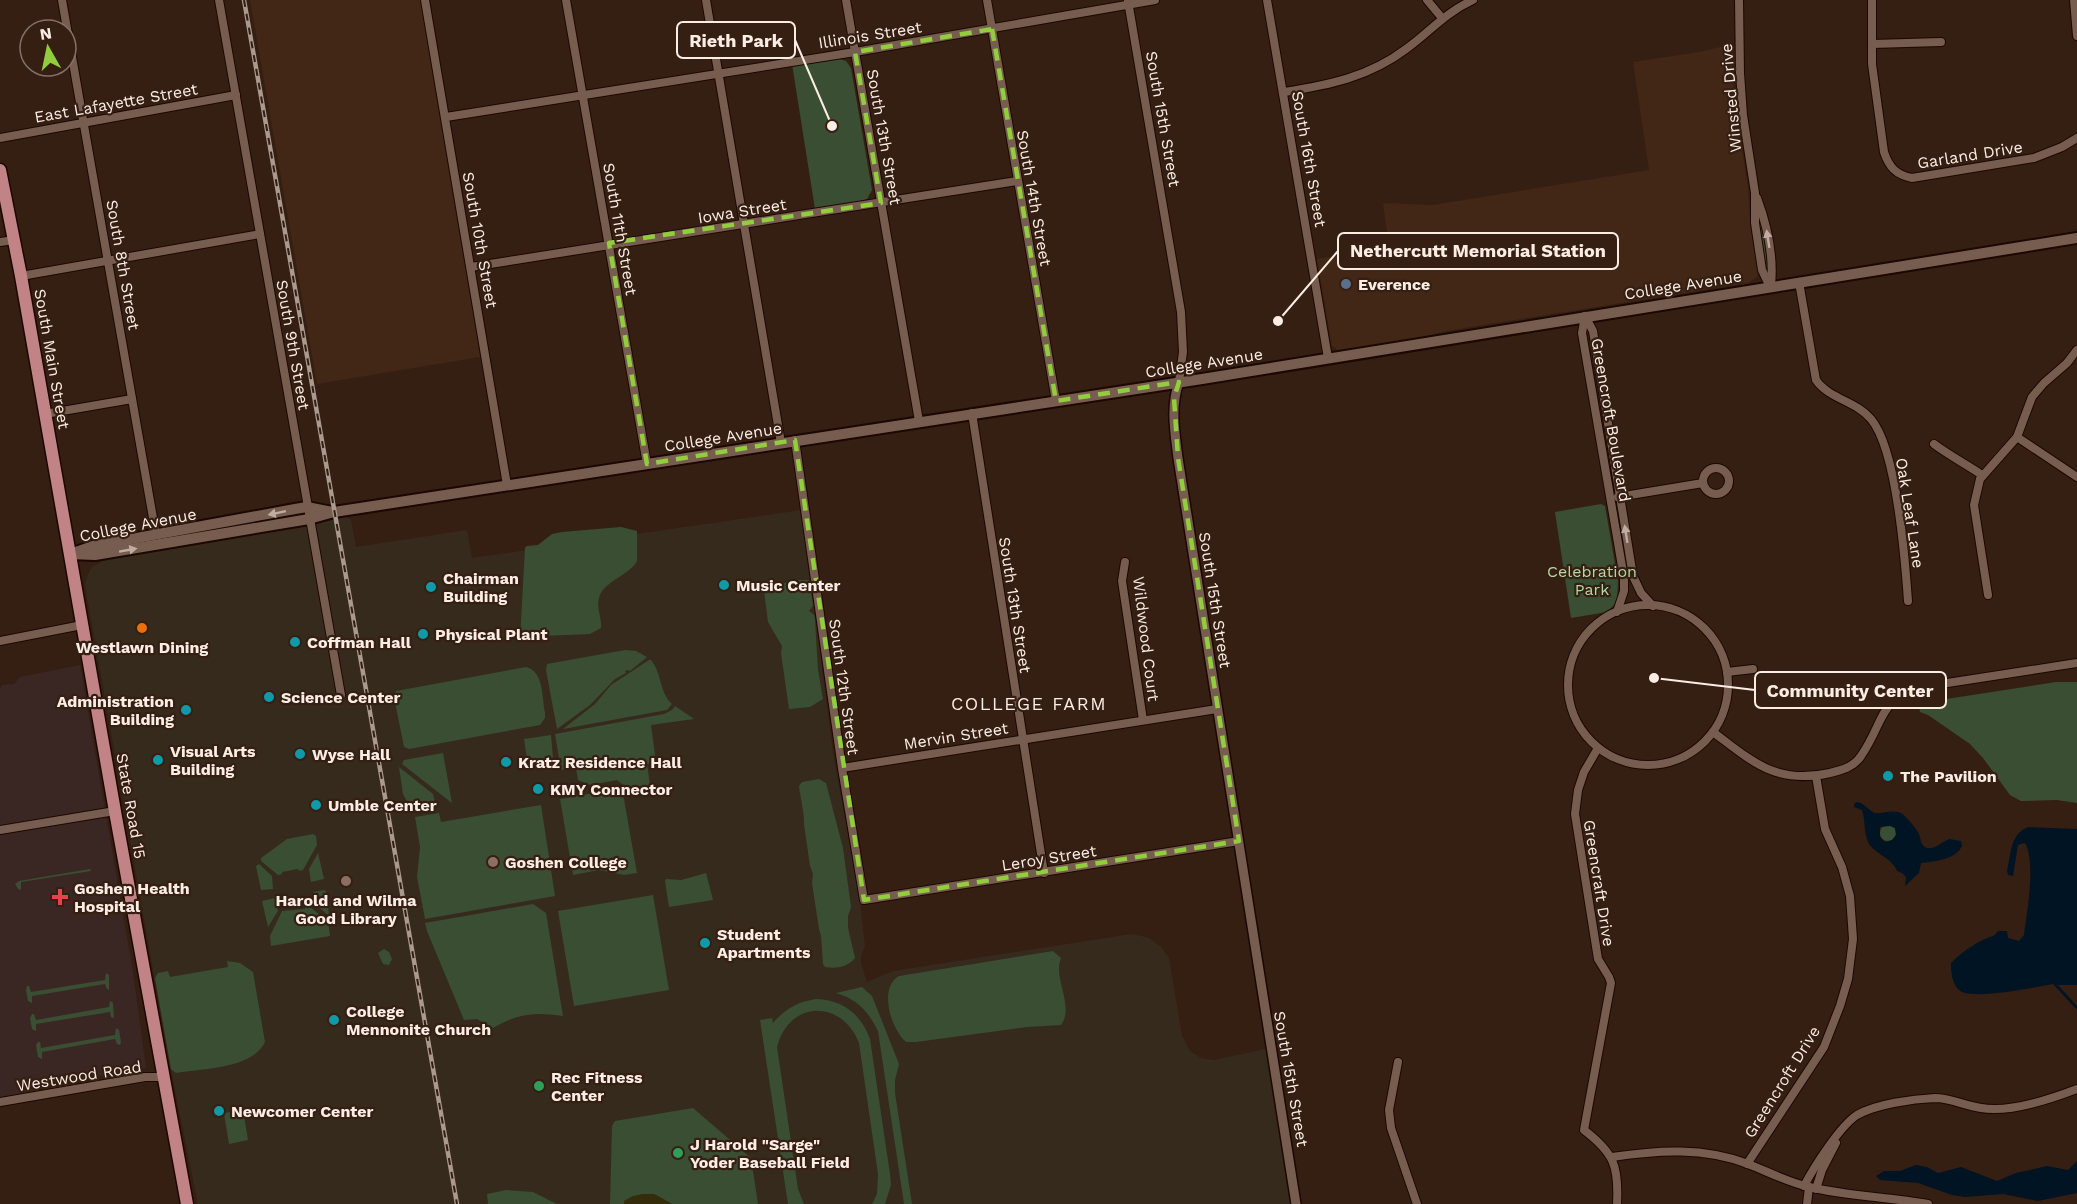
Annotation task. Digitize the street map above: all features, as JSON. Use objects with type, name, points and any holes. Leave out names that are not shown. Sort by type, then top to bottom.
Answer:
[{"type":"main road","name":"South Main Street","points":[[0,170],[70,554]]},
{"type":"main road","name":"College Avenue","points":[[70,554],[95,555],[309,519],[334,512],[1179,382],[2077,239]]},
{"type":"main road","name":"College Avenue","points":[[70,554],[93,546],[307,507],[334,512]]},
{"type":"main road","name":"State Road 15","points":[[70,554],[187,1204]]},
{"type":"street","name":"South 8th Street","points":[[62,0],[156,535]]},
{"type":"street","name":"South 9th Street","points":[[219,0],[341,695]]},
{"type":"street","name":"South 10th Street","points":[[425,0],[507,485]]},
{"type":"street","name":"South 11th Street","points":[[566,0],[646,464]]},
{"type":"street","points":[[706,0],[781,443]]},
{"type":"street","name":"South 13th Street","points":[[846,0],[919,421]]},
{"type":"street","name":"South 14th Street","points":[[987,0],[1056,401]]},
{"type":"street","name":"Illinois Street","points":[[446,117],[855,52],[992,29],[1128,2],[1155,0]]},
{"type":"street","name":"South 16th Street","points":[[1267,0],[1329,358]]},
{"type":"street","points":[[1427,0],[1442,18]]},
{"type":"street","points":[[1284,92],[1327,85],[1364,74],[1388,62],[1442,18],[1473,0]]},
{"type":"street","name":"Winsted Drive","points":[[1739,0],[1743,116],[1755,193],[1765,220],[1773,268],[1770,287]]},
{"type":"street","name":"Garland Drive","points":[[1872,0],[1874,81],[1884,152],[1891,167],[1901,176],[1923,177],[2018,162],[2049,153],[2077,138]]},
{"type":"street","points":[[2074,0],[2077,36]]},
{"type":"street","name":"South 15th Street","points":[[1128,2],[1180,312],[1183,352],[1179,382],[1174,398],[1175,440],[1296,1204]]},
{"type":"street","points":[[1872,44],[1941,42]]},
{"type":"street","name":"East Lafayette Street","points":[[0,135],[84,123],[236,95]]},
{"type":"street","name":"Iowa Street","points":[[471,267],[609,243],[744,225],[1017,181]]},
{"type":"street","points":[[21,276],[260,234]]},
{"type":"street","points":[[0,242],[14,240]]},
{"type":"street","name":"Oak Leaf Lane","points":[[1799,282],[1816,380],[1826,390],[1867,414],[1882,438],[1894,484],[1905,559],[1908,601]]},
{"type":"street","name":"Greencroft Boulevard","points":[[1585,316],[1593,331],[1635,582],[1653,606]]},
{"type":"street","name":"Greencroft Boulevard","points":[[1585,316],[1582,333],[1625,583],[1617,612]]},
{"type":"street","points":[[1988,595],[1974,505],[1977,486],[1982,475],[2017,437],[2032,397],[2077,350]]},
{"type":"street","points":[[45,414],[132,399]]},
{"type":"street","name":"South 13th Street","points":[[972,413],[1044,873]]},
{"type":"street","points":[[2017,437],[2077,477]]},
{"type":"street","name":"South 12th Street","points":[[795,441],[842,768],[864,900]]},
{"type":"street","points":[[1934,444],[1954,460],[1963,461],[1982,475]]},
{"type":"street","points":[[1611,499],[1703,483]]},
{"type":"street","name":"Wildwood Court","points":[[1125,562],[1122,581],[1143,720]]},
{"type":"street","points":[[1653,606],[1684,614],[1709,634],[1718,648],[1727,672],[1728,688],[1726,704],[1713,732],[1688,754],[1666,763],[1653,765],[1628,763],[1598,748],[1577,723],[1570,702],[1568,678],[1574,656],[1584,637],[1599,622],[1617,612],[1634,607],[1653,606]]},
{"type":"street","points":[[0,641],[82,625]]},
{"type":"street","points":[[1713,732],[1768,770],[1790,777],[1816,776],[1839,771],[1854,764],[1863,754],[1885,710],[1893,700],[1906,692],[1928,686],[2077,663]]},
{"type":"street","points":[[1727,672],[1753,669]]},
{"type":"street","name":"Mervin Street","points":[[842,768],[1217,709]]},
{"type":"street","name":"Greencraft Drive","points":[[1598,748],[1584,771],[1578,790],[1575,814],[1598,959],[1611,983],[1584,1130],[1600,1142],[1611,1156]]},
{"type":"street","name":"Greencroft Drive","points":[[1611,1156],[1648,1152],[1707,1153],[1747,1164],[1824,1047],[1848,979],[1852,939],[1850,896],[1842,867],[1825,829],[1816,776]]},
{"type":"street","points":[[0,831],[115,810]]},
{"type":"street","name":"Leroy Street","points":[[864,900],[1239,841]]},
{"type":"street","points":[[1398,1062],[1390,1100],[1390,1119],[1393,1137],[1417,1204]]},
{"type":"street","name":"Westwood Road","points":[[0,1102],[145,1077],[164,1077]]},
{"type":"street","points":[[1807,1204],[1809,1187],[1822,1156],[1848,1123],[1859,1114],[1885,1106],[1935,1098],[1979,1108],[2002,1108],[2057,1096],[2077,1089]]},
{"type":"street","points":[[1809,1187],[1822,1170],[1841,1132]]},
{"type":"street","points":[[1611,1156],[1618,1184],[1617,1204]]},
{"type":"street","points":[[1747,1164],[1778,1178],[1809,1187],[1928,1204]]},
{"type":"highlighted area","points":[[992,29],[1056,401],[1179,382],[1174,398],[1178,458],[1239,841],[864,900],[795,440],[647,464],[609,243],[881,203],[855,52]]},
{"type":"shaded area","points":[[250,0],[425,0],[486,356],[317,384]]},
{"type":"shaded area","points":[[1729,45],[1736,113],[1748,187],[1757,277],[1748,283],[1446,331],[1419,338],[1339,351],[1332,346],[1317,259],[1389,248],[1383,203],[1433,205],[1649,170],[1633,62]]},
{"type":"shaded area","name":"Goshen College","points":[[802,510],[833,753],[860,902],[865,947],[861,955],[861,964],[867,982],[893,971],[1125,935],[1134,934],[1149,938],[1161,947],[1169,958],[1182,1036],[1190,1051],[1201,1058],[1214,1060],[1269,1048],[1292,1204],[198,1204],[168,1055],[85,585],[92,567],[111,557],[143,550],[294,528],[346,517],[351,520],[356,547],[467,530],[472,558]]},
{"type":"shaded area","name":"Goshen Health Hospital","points":[[80,665],[133,972],[146,1068],[48,1084],[29,1093],[0,1098],[0,689],[2,685],[14,684],[20,677]]},
{"type":"green space","points":[[836,58],[846,61],[851,68],[872,190],[867,199],[862,201],[815,209],[792,64]]},
{"type":"green space","points":[[1759,222],[1762,223],[1768,268],[1765,268]]},
{"type":"green space","name":"Celebration Park","points":[[1601,504],[1605,506],[1618,581],[1617,602],[1607,612],[1571,618],[1555,512]]},
{"type":"green space","points":[[621,527],[637,531],[637,561],[601,592],[598,606],[601,628],[590,634],[542,636],[520,640],[525,548],[538,545],[552,534]]},
{"type":"green space","points":[[798,580],[809,580],[810,583],[813,606],[809,611],[814,615],[815,620],[818,670],[823,699],[810,707],[789,709],[782,646],[768,622],[764,591],[767,587]]},
{"type":"green space","points":[[625,650],[636,651],[647,657],[630,671],[625,671],[626,673],[615,679],[590,705],[557,729],[546,670],[547,664]]},
{"type":"green space","points":[[649,660],[655,665],[665,694],[672,704],[667,710],[563,729],[595,704],[611,685]]},
{"type":"green space","points":[[526,667],[536,674],[541,686],[545,718],[540,725],[409,749],[404,747],[394,697],[396,691]]},
{"type":"green space","points":[[2056,682],[2077,682],[2077,803],[2057,800],[2021,801],[2010,795],[1970,744],[1920,712],[1919,706],[1927,702]]},
{"type":"green space","points":[[675,706],[694,719],[651,725],[656,762],[647,764],[650,785],[627,788],[617,780],[590,785],[578,780],[576,768],[561,770],[555,734],[664,714]]},
{"type":"green space","points":[[551,735],[553,758],[547,766],[535,766],[527,759],[524,739]]},
{"type":"green space","points":[[443,753],[452,803],[402,764],[404,760]]},
{"type":"green space","points":[[399,767],[433,794],[435,803],[432,809],[413,812],[403,794]]},
{"type":"green space","points":[[819,779],[826,783],[843,848],[851,907],[848,928],[855,958],[837,967],[825,967],[823,964],[812,883],[813,874],[799,786],[802,782]]},
{"type":"green space","points":[[622,788],[637,873],[624,875],[599,870],[573,875],[560,799]]},
{"type":"green space","points":[[541,805],[555,896],[425,919],[417,877],[420,847],[415,817],[439,813],[441,822]]},
{"type":"green space","points":[[1888,825],[1894,827],[1896,833],[1894,839],[1888,841],[1882,839],[1880,833],[1882,827]]},
{"type":"green space","points":[[313,834],[316,836],[317,845],[303,870],[282,872],[278,875],[261,861],[261,858],[287,839]]},
{"type":"green space","points":[[318,853],[324,879],[311,882],[309,869]]},
{"type":"green space","points":[[259,864],[272,876],[273,889],[261,890],[256,866]]},
{"type":"green space","points":[[90,869],[91,871],[21,882],[19,890],[15,884],[19,881]]},
{"type":"green space","points":[[706,873],[713,900],[669,907],[666,879],[681,880]]},
{"type":"green space","points":[[324,890],[329,916],[314,903],[313,892]]},
{"type":"green space","points":[[653,895],[669,990],[574,1006],[558,911]]},
{"type":"green space","points":[[275,898],[278,911],[268,927],[262,901]]},
{"type":"green space","points":[[533,904],[546,913],[563,1016],[527,1015],[511,1019],[493,1028],[477,1019],[464,1020],[425,923]]},
{"type":"green space","points":[[309,906],[328,922],[330,936],[271,946],[270,936],[282,911],[305,909]]},
{"type":"green space","points":[[384,949],[389,952],[392,959],[389,965],[383,964],[378,953]]},
{"type":"green space","points":[[1053,951],[1061,958],[1059,974],[1066,1012],[1061,1025],[1027,1027],[916,1042],[906,1042],[896,1028],[888,999],[889,990],[899,976]]},
{"type":"green space","points":[[227,961],[240,963],[253,972],[265,1042],[259,1051],[238,1062],[226,1066],[176,1073],[171,1069],[155,978],[158,973],[168,971],[170,977],[228,967]]},
{"type":"green space","points":[[106,973],[109,975],[109,990],[105,984],[32,996],[32,1003],[28,1001],[27,986],[31,992],[105,980]]},
{"type":"green space","points":[[862,987],[872,996],[899,1064],[895,1093],[912,1204],[904,1204],[878,1031],[861,1007],[836,993]]},
{"type":"green space","points":[[816,999],[835,1002],[850,1010],[862,1022],[870,1039],[891,1185],[885,1204],[872,1204],[877,1194],[878,1174],[859,1043],[841,1018],[816,1011],[804,1013],[792,1020],[783,1032],[777,1047],[798,1189],[804,1204],[788,1204],[760,1020],[772,1018],[773,1023],[792,1007]]},
{"type":"green space","points":[[110,1001],[113,1003],[114,1018],[111,1017],[110,1012],[36,1024],[36,1031],[32,1029],[30,1018],[32,1014],[36,1020],[109,1007]]},
{"type":"green space","points":[[116,1028],[119,1030],[120,1045],[115,1039],[42,1052],[42,1059],[38,1057],[36,1045],[38,1042],[41,1048],[115,1035]]},
{"type":"green space","name":"J Harold \"Sarge\" Yoder Baseball Field","points":[[693,1108],[751,1158],[758,1204],[672,1204],[654,1194],[643,1194],[624,1201],[624,1204],[610,1204],[612,1126],[615,1121]]},
{"type":"green space","points":[[243,1110],[248,1140],[229,1144],[224,1113]]},
{"type":"green space","points":[[506,1190],[533,1192],[557,1204],[488,1204],[487,1194]]},
{"type":"sand","points":[[654,1194],[672,1204],[624,1204],[624,1201],[633,1196]]},
{"type":"water","points":[[1861,803],[1874,813],[1892,811],[1900,813],[1914,827],[1927,848],[1935,847],[1949,839],[1961,841],[1962,846],[1950,857],[1921,863],[1919,873],[1905,886],[1906,877],[1869,844],[1862,810],[1854,807],[1854,804]],"holes":[[[1880,827],[1895,828],[1896,835],[1892,840],[1885,842],[1880,837]]]},
{"type":"water","points":[[2028,827],[2077,829],[2077,985],[2058,985],[2077,1006],[2077,1010],[2053,984],[1990,994],[1976,994],[1959,990],[1952,978],[1951,963],[1977,943],[1995,935],[1998,931],[2007,931],[2008,938],[2019,941],[2024,935],[2030,875],[2030,862],[2025,843],[2018,845],[2013,876],[2008,875],[2007,871],[2014,840],[2022,830]]},
{"type":"water","points":[[2077,1161],[2077,1193],[2038,1201],[2003,1194],[1965,1197],[1952,1195],[1918,1183],[1880,1180],[1876,1176],[1884,1171],[1900,1171],[1916,1165],[1927,1167],[1938,1173],[1961,1167],[1997,1181],[2016,1173],[2047,1166],[2068,1170]]},
{"type":"railway","points":[[244,0],[457,1204]]},
{"type":"place","name":"Rieth Park","points":[[832,126]]},
{"type":"place","name":"Everence","points":[[1346,284]]},
{"type":"place","name":"Nethercutt Memorial Station","points":[[1278,321]]},
{"type":"place","name":"Music Center","points":[[724,585]]},
{"type":"place","name":"Chairman Building","points":[[431,587]]},
{"type":"place","name":"Westlawn Dining","points":[[142,628]]},
{"type":"place","name":"Physical Plant","points":[[423,634]]},
{"type":"place","name":"Coffman Hall","points":[[295,642]]},
{"type":"place","name":"Community Center","points":[[1654,678]]},
{"type":"place","name":"Science Center","points":[[269,697]]},
{"type":"place","name":"Administration Building","points":[[186,710]]},
{"type":"place","name":"Wyse Hall","points":[[300,754]]},
{"type":"place","name":"Visual Arts Building","points":[[158,760]]},
{"type":"place","name":"Kratz Residence Hall","points":[[506,762]]},
{"type":"place","name":"The Pavilion","points":[[1888,776]]},
{"type":"place","name":"KMY Connector","points":[[538,789]]},
{"type":"place","name":"Umble Center","points":[[316,805]]},
{"type":"place","name":"Goshen College","points":[[493,862]]},
{"type":"place","name":"Harold and Wilma Good Library","points":[[346,881]]},
{"type":"place","name":"Goshen Health Hospital","points":[[60,897]]},
{"type":"place","name":"Student Apartments","points":[[705,943]]},
{"type":"place","name":"College Mennonite Church","points":[[334,1020]]},
{"type":"place","name":"Rec Fitness Center","points":[[539,1086]]},
{"type":"place","name":"Newcomer Center","points":[[219,1111]]},
{"type":"place","name":"J Harold \"Sarge\" Yoder Baseball Field","points":[[678,1153]]},
{"type":"district","name":"COLLEGE FARM","points":[[1029,703]]}]
